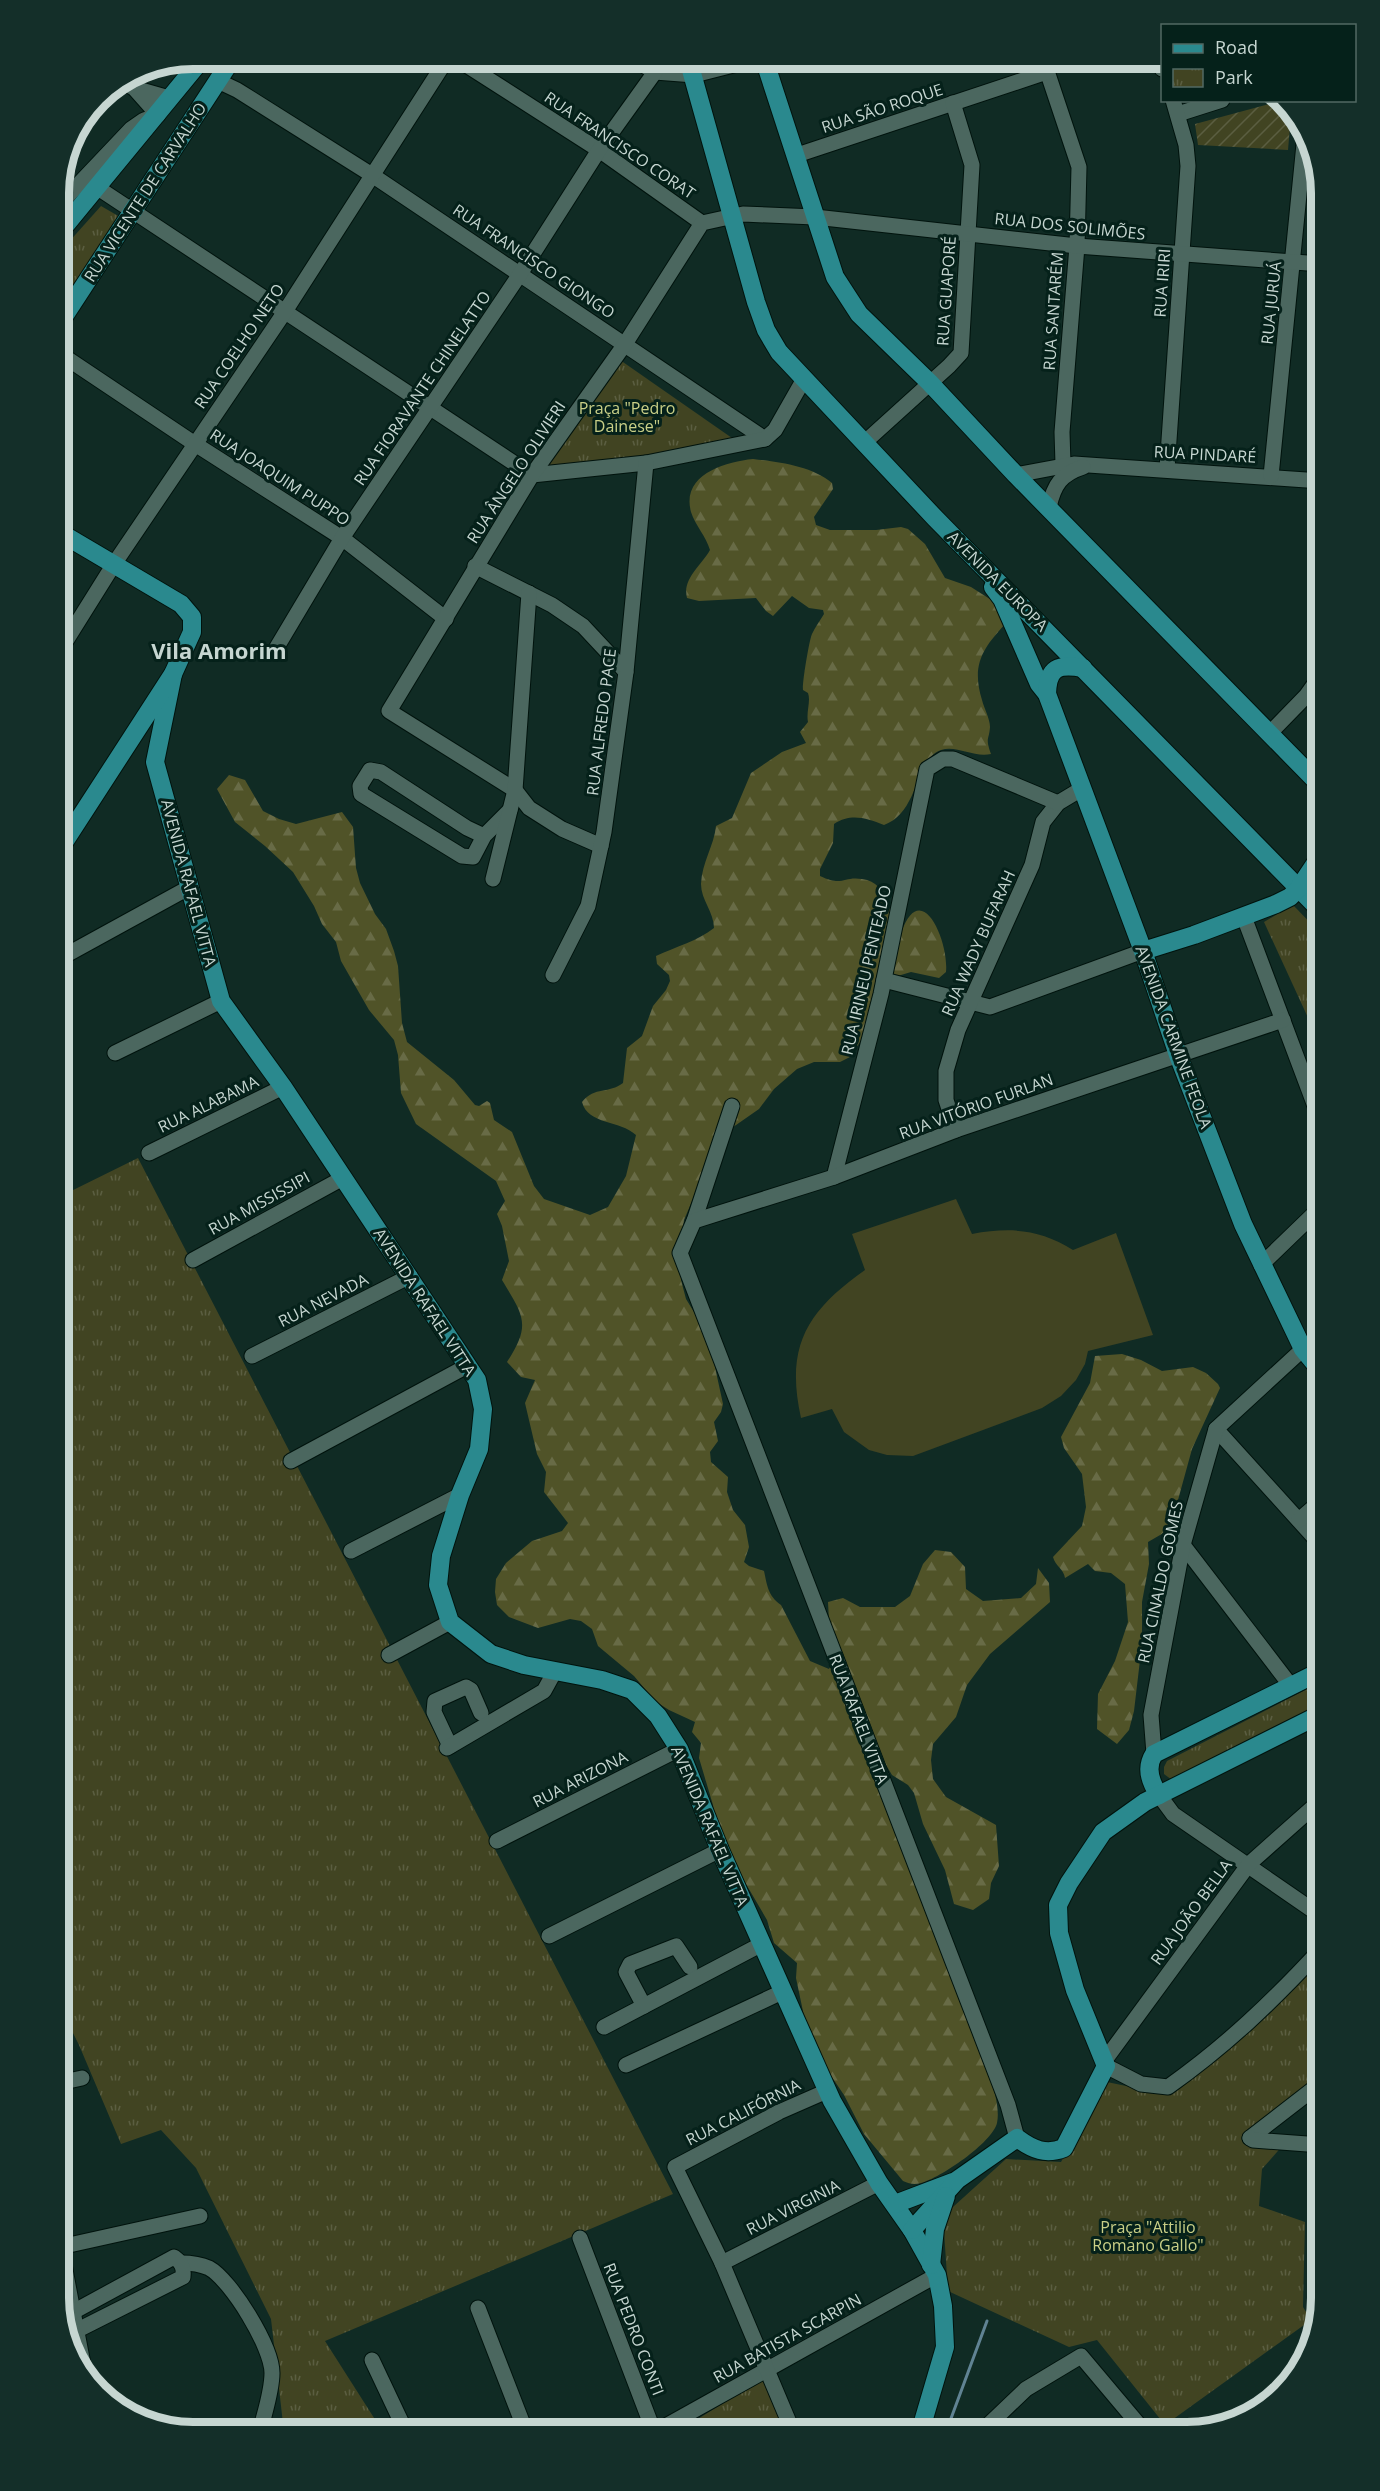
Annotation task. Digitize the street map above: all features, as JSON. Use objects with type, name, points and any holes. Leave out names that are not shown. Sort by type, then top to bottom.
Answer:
[{"type":"main road","points":[[69,221],[158,115],[193,69]]},
{"type":"main road","name":"RUA VICENTE DE CARVALHO","points":[[69,309],[225,69]]},
{"type":"main road","name":"AVENIDA EUROPA","points":[[692,69],[765,330],[779,352],[985,568],[1311,900]]},
{"type":"main road","points":[[767,69],[835,277],[859,315],[930,383],[1016,475],[1311,775]]},
{"type":"main road","points":[[169,98],[218,81]]},
{"type":"main road","points":[[158,115],[168,113],[178,118],[184,132]]},
{"type":"main road","points":[[69,538],[181,604],[192,617],[192,632],[173,675],[69,835]]},
{"type":"main road","name":"AVENIDA CARMINE FEOLA","points":[[985,568],[987,579],[1002,599],[1039,684],[1047,694],[1143,951],[1178,1055],[1243,1224],[1303,1349],[1311,1358]]},
{"type":"main road","points":[[1047,694],[1047,680],[1052,672],[1059,667],[1070,665],[1083,668]]},
{"type":"main road","name":"AVENIDA RAFAEL VITTA","points":[[173,675],[155,762],[221,1001],[283,1087],[477,1380],[483,1409],[479,1449],[460,1495],[441,1556],[438,1585],[450,1622],[491,1654],[524,1665],[602,1680],[632,1690],[658,1716],[679,1749],[720,1851],[827,2091],[879,2183],[912,2230],[934,2270],[943,2306],[945,2347],[923,2422]]},
{"type":"main road","points":[[126,748],[155,762]]},
{"type":"main road","points":[[1143,951],[1276,904],[1290,897],[1311,871]]},
{"type":"main road","points":[[1159,1795],[1152,1785],[1149,1770],[1149,1761],[1154,1754],[1311,1676]]},
{"type":"main road","points":[[912,2230],[952,2185],[1017,2138],[1031,2149],[1052,2153],[1064,2148],[1106,2063],[1075,1990],[1059,1933],[1058,1905],[1069,1883],[1103,1832],[1159,1795],[1311,1719]]},
{"type":"main road","points":[[895,2204],[952,2185]]},
{"type":"main road","points":[[934,2270],[935,2229],[952,2185]]},
{"type":"street","name":"RUA COELHO NETO","points":[[69,636],[114,564],[284,313],[441,69]]},
{"type":"street","name":"RUA FRANCISCO CORAT","points":[[473,69],[599,150],[702,223]]},
{"type":"street","points":[[650,69],[655,72],[677,69]]},
{"type":"street","name":"RUA SÃO ROQUE","points":[[796,155],[953,104],[1036,69]]},
{"type":"street","name":"RUA SANTARÉM","points":[[1046,69],[1079,167],[1077,246],[1062,432],[1063,464]]},
{"type":"street","name":"RUA FIORAVANTE CHINELATTO","points":[[277,647],[342,538],[430,409],[599,150],[655,72]]},
{"type":"street","name":"RUA FRANCISCO GIONGO","points":[[218,81],[237,90],[372,175],[765,440]]},
{"type":"street","points":[[131,86],[169,98]]},
{"type":"street","points":[[69,195],[131,129],[144,120],[158,115],[130,87]]},
{"type":"street","points":[[1176,107],[1209,102]]},
{"type":"street","name":"RUA GUAPORÉ","points":[[865,442],[961,353],[972,165],[953,104]]},
{"type":"street","name":"RUA IRIRI","points":[[1167,469],[1188,166],[1186,145],[1176,107]]},
{"type":"street","name":"RUA JURUÁ","points":[[1271,476],[1303,151]]},
{"type":"street","points":[[98,188],[532,475],[646,463],[765,440],[775,430],[804,379]]},
{"type":"street","points":[[702,223],[731,215]]},
{"type":"street","name":"RUA DOS SOLIMÕES","points":[[731,215],[815,217],[1077,246],[1311,263]]},
{"type":"street","name":"RUA ÂNGELO OLIVIERI","points":[[515,790],[389,711],[532,475],[625,344],[702,223]]},
{"type":"street","name":"RUA JOAQUIM PUPPO","points":[[69,360],[342,538],[446,619]]},
{"type":"street","name":"RUA ALFREDO PACE","points":[[553,975],[588,906],[601,846],[626,672],[646,463]]},
{"type":"street","name":"RUA PINDARÉ","points":[[1016,475],[1063,464],[1311,480]]},
{"type":"street","name":"RUA PINDARÉ","points":[[1049,507],[1057,483],[1064,475],[1086,466]]},
{"type":"street","points":[[475,566],[529,593],[583,626],[626,672]]},
{"type":"street","points":[[493,879],[515,790],[529,593]]},
{"type":"street","points":[[1269,734],[1311,689]]},
{"type":"street","name":"RUA IRINEU PENTEADO","points":[[834,1177],[884,980],[927,768],[943,759],[953,759],[1058,803]]},
{"type":"street","points":[[484,836],[467,828],[381,772],[370,770],[360,786],[361,794],[462,856],[473,857],[478,852],[484,836],[510,810]]},
{"type":"street","name":"RUA WADY BUFARAH","points":[[956,1130],[946,1100],[946,1071],[958,1030],[1032,865],[1043,822],[1058,803],[1083,788]]},
{"type":"street","points":[[515,790],[529,808],[562,829],[601,846]]},
{"type":"street","points":[[69,953],[190,887]]},
{"type":"street","points":[[1244,916],[1311,1093]]},
{"type":"street","points":[[884,980],[990,1007],[1143,951]]},
{"type":"street","points":[[115,1053],[221,1001]]},
{"type":"street","name":"RUA VITÓRIO FURLAN","points":[[691,1227],[834,1177],[956,1130],[1283,1020]]},
{"type":"street","name":"RUA ALABAMA","points":[[149,1153],[283,1087]]},
{"type":"street","name":"RUA RAFAEL VITTA","points":[[732,1106],[680,1253],[1008,2104],[1017,2138]]},
{"type":"street","name":"RUA MISSISSIPI","points":[[193,1260],[343,1178]]},
{"type":"street","points":[[1261,1265],[1311,1217]]},
{"type":"street","name":"RUA NEVADA","points":[[252,1356],[410,1276]]},
{"type":"street","points":[[1303,1349],[1216,1429],[1311,1533]]},
{"type":"street","points":[[291,1461],[467,1366]]},
{"type":"street","name":"RUA CINALDO GOMES","points":[[1154,1754],[1151,1715],[1183,1545],[1216,1429]]},
{"type":"street","points":[[351,1551],[460,1495]]},
{"type":"street","points":[[1299,1520],[1311,1510]]},
{"type":"street","points":[[1183,1545],[1292,1686]]},
{"type":"street","points":[[389,1655],[450,1622]]},
{"type":"street","points":[[481,1713],[471,1690],[466,1687],[435,1701],[434,1712],[449,1747],[544,1691],[555,1671]]},
{"type":"street","name":"RUA ARIZONA","points":[[497,1841],[679,1749]]},
{"type":"street","points":[[1159,1795],[1173,1814],[1311,1908]]},
{"type":"street","name":"RUA JOÃO BELLA","points":[[1106,2063],[1249,1864],[1311,1810]]},
{"type":"street","points":[[549,1936],[720,1851]]},
{"type":"street","points":[[604,2027],[762,1944]]},
{"type":"street","points":[[644,2006],[628,1979],[626,1972],[630,1964],[676,1946],[690,1967]]},
{"type":"street","points":[[1106,2063],[1141,2084],[1168,2087],[1210,2058],[1272,2002],[1311,1961]]},
{"type":"street","points":[[626,2065],[782,1992]]},
{"type":"street","points":[[69,2081],[82,2078]]},
{"type":"street","name":"RUA CALIFÓRNIA","points":[[722,2263],[675,2167],[747,2128],[827,2091]]},
{"type":"street","points":[[1311,2091],[1250,2138],[1311,2144]]},
{"type":"street","name":"RUA VIRGINIA","points":[[722,2263],[879,2183]]},
{"type":"street","points":[[69,2240],[200,2216]]},
{"type":"street","name":"RUA PEDRO CONTI","points":[[580,2238],[651,2422]]},
{"type":"street","points":[[74,2332],[183,2277],[184,2270],[178,2260]]},
{"type":"street","points":[[70,2314],[178,2260],[208,2268],[223,2279],[256,2327],[270,2355],[272,2374],[262,2422]]},
{"type":"street","points":[[722,2263],[767,2368],[787,2422]]},
{"type":"street","name":"RUA BATISTA SCARPIN","points":[[672,2422],[767,2368],[862,2318],[934,2270]]},
{"type":"street","points":[[478,2308],[522,2422]]},
{"type":"street","points":[[991,2422],[1026,2389],[1081,2356],[1136,2422]]},
{"type":"street","points":[[372,2360],[401,2422]]},
{"type":"green space","points":[[1272,103],[1290,125],[1288,150],[1198,145],[1195,124]]},
{"type":"green space","points":[[101,206],[120,217],[69,294],[69,242]]},
{"type":"green space","name":"Praça \"Pedro Dainese\"","points":[[620,360],[732,438],[645,458],[540,470]]},
{"type":"green space","points":[[753,459],[784,463],[815,472],[832,483],[833,489],[814,517],[816,525],[830,530],[876,530],[901,527],[908,529],[925,544],[945,578],[971,587],[1007,610],[1007,622],[991,640],[981,657],[979,666],[979,687],[990,724],[988,742],[991,754],[947,749],[932,755],[911,798],[896,818],[884,825],[859,818],[846,819],[834,824],[833,843],[820,869],[820,876],[834,881],[862,879],[878,887],[901,933],[909,917],[917,911],[925,912],[938,931],[943,945],[946,972],[939,978],[911,972],[891,978],[872,1008],[860,1042],[850,1057],[840,1062],[814,1062],[797,1069],[774,1089],[759,1109],[726,1132],[711,1156],[684,1220],[680,1250],[681,1280],[686,1299],[708,1335],[723,1404],[714,1422],[718,1441],[710,1452],[711,1462],[728,1477],[727,1492],[733,1510],[745,1525],[749,1547],[744,1562],[764,1571],[771,1594],[781,1605],[810,1661],[829,1669],[838,1651],[829,1621],[828,1602],[843,1598],[860,1607],[895,1607],[910,1596],[923,1564],[935,1550],[951,1552],[965,1567],[966,1589],[983,1601],[1021,1598],[1036,1584],[1038,1568],[1049,1583],[1050,1602],[990,1654],[967,1685],[956,1717],[933,1744],[931,1760],[933,1779],[946,1797],[996,1825],[999,1866],[991,1883],[989,1899],[973,1910],[954,1904],[945,1870],[923,1824],[914,1793],[908,1785],[892,1775],[851,1707],[991,2077],[997,2106],[997,2123],[986,2140],[952,2167],[930,2180],[916,2184],[903,2181],[864,2134],[844,2095],[821,2061],[804,2016],[796,1978],[797,1963],[774,1943],[767,1920],[736,1867],[716,1823],[699,1758],[701,1743],[692,1732],[695,1722],[655,1701],[634,1676],[598,1646],[592,1629],[581,1621],[570,1619],[538,1628],[509,1617],[497,1605],[496,1579],[506,1563],[532,1541],[562,1531],[568,1523],[544,1492],[546,1472],[537,1454],[525,1403],[535,1380],[521,1377],[507,1362],[520,1338],[522,1320],[502,1280],[509,1261],[502,1226],[497,1214],[505,1201],[496,1181],[416,1124],[401,1093],[398,1055],[394,1040],[369,1010],[341,961],[336,942],[322,924],[293,872],[235,822],[217,789],[229,775],[245,780],[263,811],[296,824],[342,812],[353,827],[356,868],[360,883],[375,914],[386,929],[394,951],[398,966],[402,1023],[407,1042],[454,1080],[475,1105],[479,1106],[487,1101],[490,1103],[494,1120],[512,1132],[534,1186],[544,1199],[590,1215],[608,1207],[626,1176],[636,1135],[591,1115],[582,1102],[592,1094],[623,1083],[627,1048],[642,1036],[653,1006],[670,981],[669,975],[657,964],[656,956],[694,940],[714,928],[701,884],[703,868],[716,826],[732,818],[751,773],[782,752],[806,743],[800,732],[808,722],[809,696],[803,690],[804,680],[811,638],[824,614],[823,610],[809,608],[792,596],[773,616],[756,598],[699,601],[687,598],[687,585],[710,550],[691,512],[692,489],[707,473],[718,467]]},
{"type":"green space","points":[[1293,905],[1311,924],[1311,1024],[1264,922]]},
{"type":"green space","points":[[138,1158],[673,2194],[325,2341],[377,2422],[283,2422],[271,2319],[196,2168],[161,2130],[121,2144],[69,2025],[69,1192]]},
{"type":"green space","points":[[956,1199],[972,1234],[1024,1231],[1049,1238],[1073,1250],[1116,1233],[1153,1335],[1088,1351],[1085,1364],[1076,1380],[1061,1396],[1042,1408],[913,1456],[887,1455],[869,1450],[844,1432],[832,1409],[801,1418],[796,1370],[805,1332],[828,1300],[865,1270],[852,1234]]},
{"type":"green space","points":[[1122,1354],[1141,1360],[1162,1371],[1193,1367],[1206,1373],[1220,1388],[1192,1449],[1167,1531],[1148,1542],[1149,1564],[1142,1602],[1142,1643],[1134,1711],[1129,1730],[1117,1744],[1097,1729],[1098,1694],[1115,1661],[1128,1622],[1125,1584],[1111,1573],[1095,1571],[1088,1564],[1065,1578],[1053,1557],[1082,1526],[1086,1507],[1082,1474],[1064,1448],[1061,1437],[1090,1383],[1095,1356]]},
{"type":"green space","points":[[1311,1687],[1311,1712],[1172,1780],[1164,1774],[1167,1761]]},
{"type":"green space","name":"Praça \"Attilio Romano Gallo\"","points":[[1311,1959],[1311,2085],[1244,2140],[1284,2144],[1262,2169],[1259,2206],[1305,2222],[1303,2307],[1309,2317],[1309,2322],[1169,2422],[1163,2422],[1097,2340],[1069,2347],[948,2291],[943,2216],[1006,2159],[1061,2162],[1107,2082],[1169,2095],[1249,2023]]},
{"type":"green space","points":[[767,2376],[783,2414],[780,2422],[693,2422]]},
{"type":"waterway","points":[[950,2422],[987,2321]]},
{"type":"district","name":"Vila Amorim","points":[[219,651]]}]
